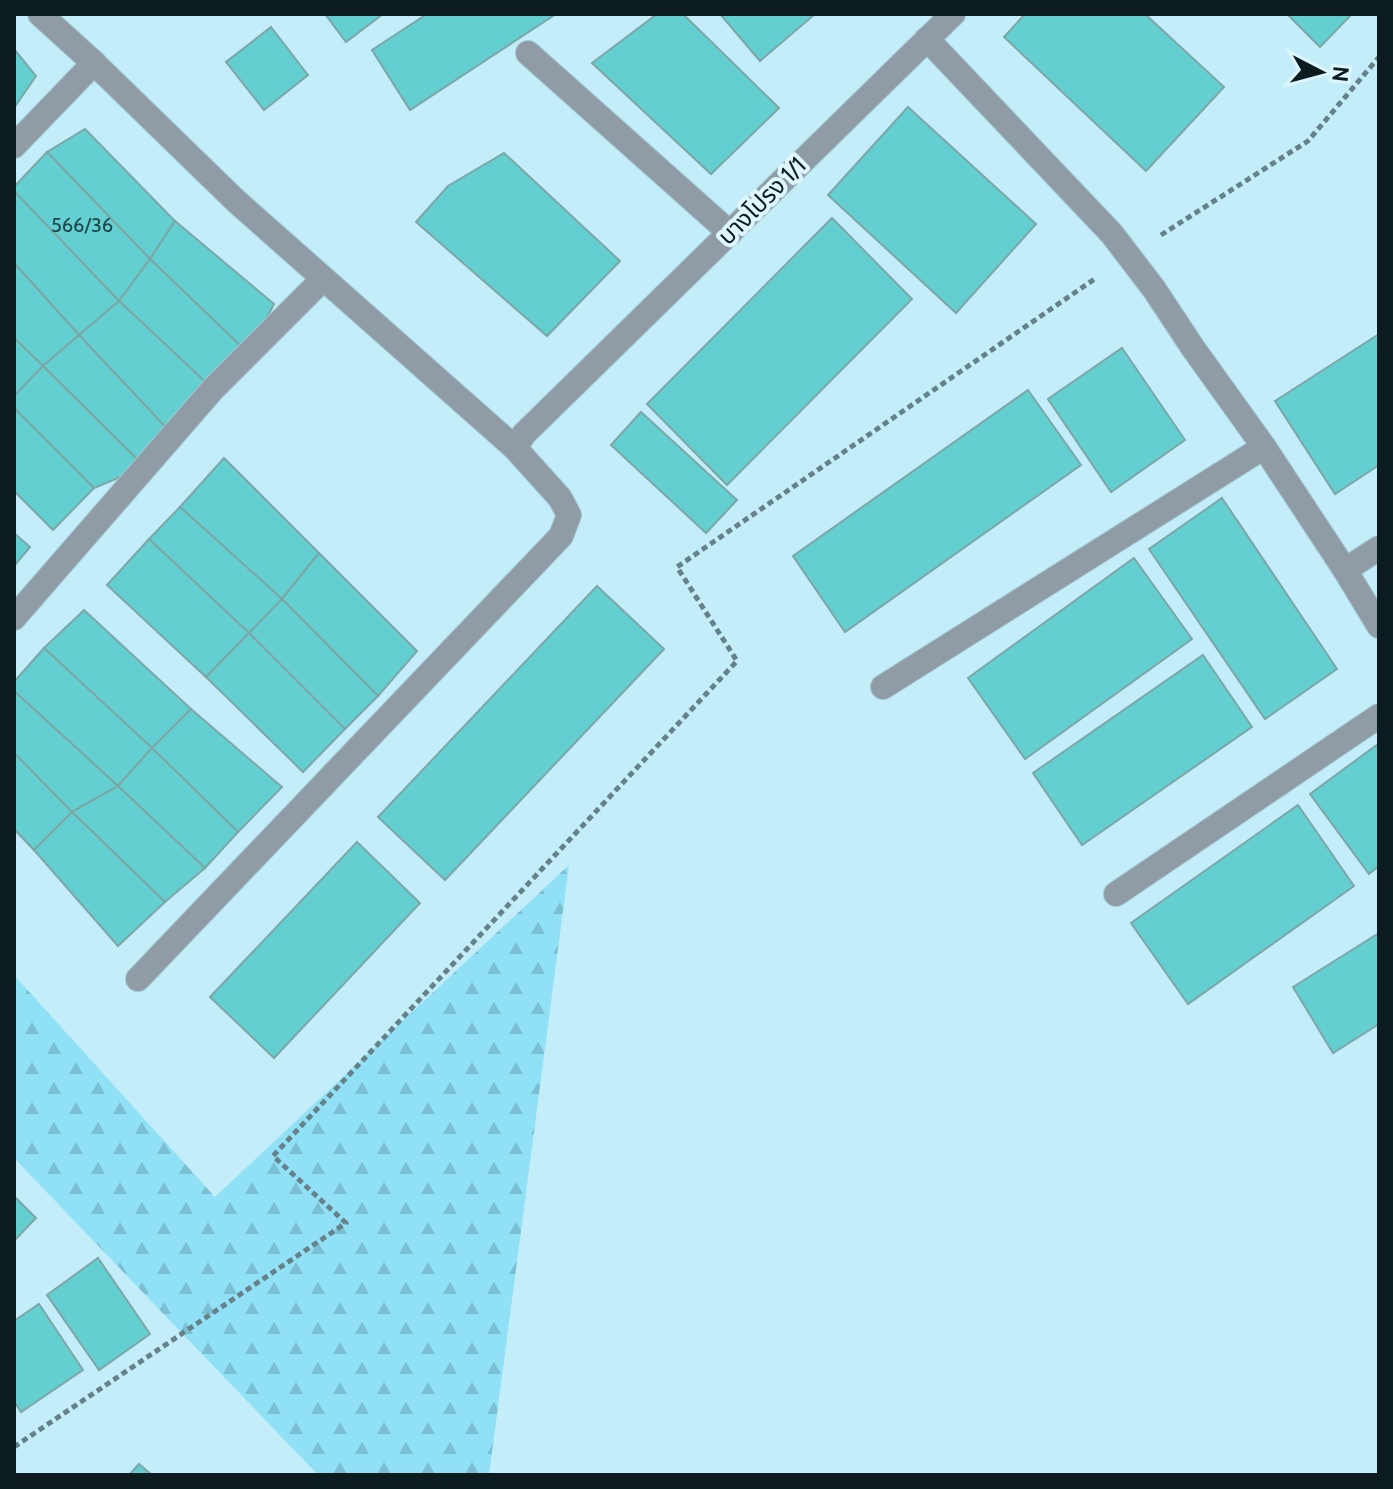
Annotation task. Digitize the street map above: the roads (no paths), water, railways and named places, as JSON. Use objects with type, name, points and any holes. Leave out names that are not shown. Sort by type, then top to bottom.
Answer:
[{"type":"street","points":[[40,14],[236,201],[323,279],[520,441],[569,515],[561,536],[138,979]]},
{"type":"street","name":"บางโปรง 1/1","points":[[520,441],[953,14]]},
{"type":"street","points":[[927,39],[1112,234],[1264,447],[1379,626]]},
{"type":"street","points":[[528,53],[730,233]]},
{"type":"street","points":[[14,146],[94,63]]},
{"type":"street","points":[[14,618],[213,389],[323,279]]},
{"type":"street","points":[[883,687],[1264,447]]},
{"type":"street","points":[[1345,570],[1379,548]]},
{"type":"street","points":[[1116,894],[1379,716]]}]
